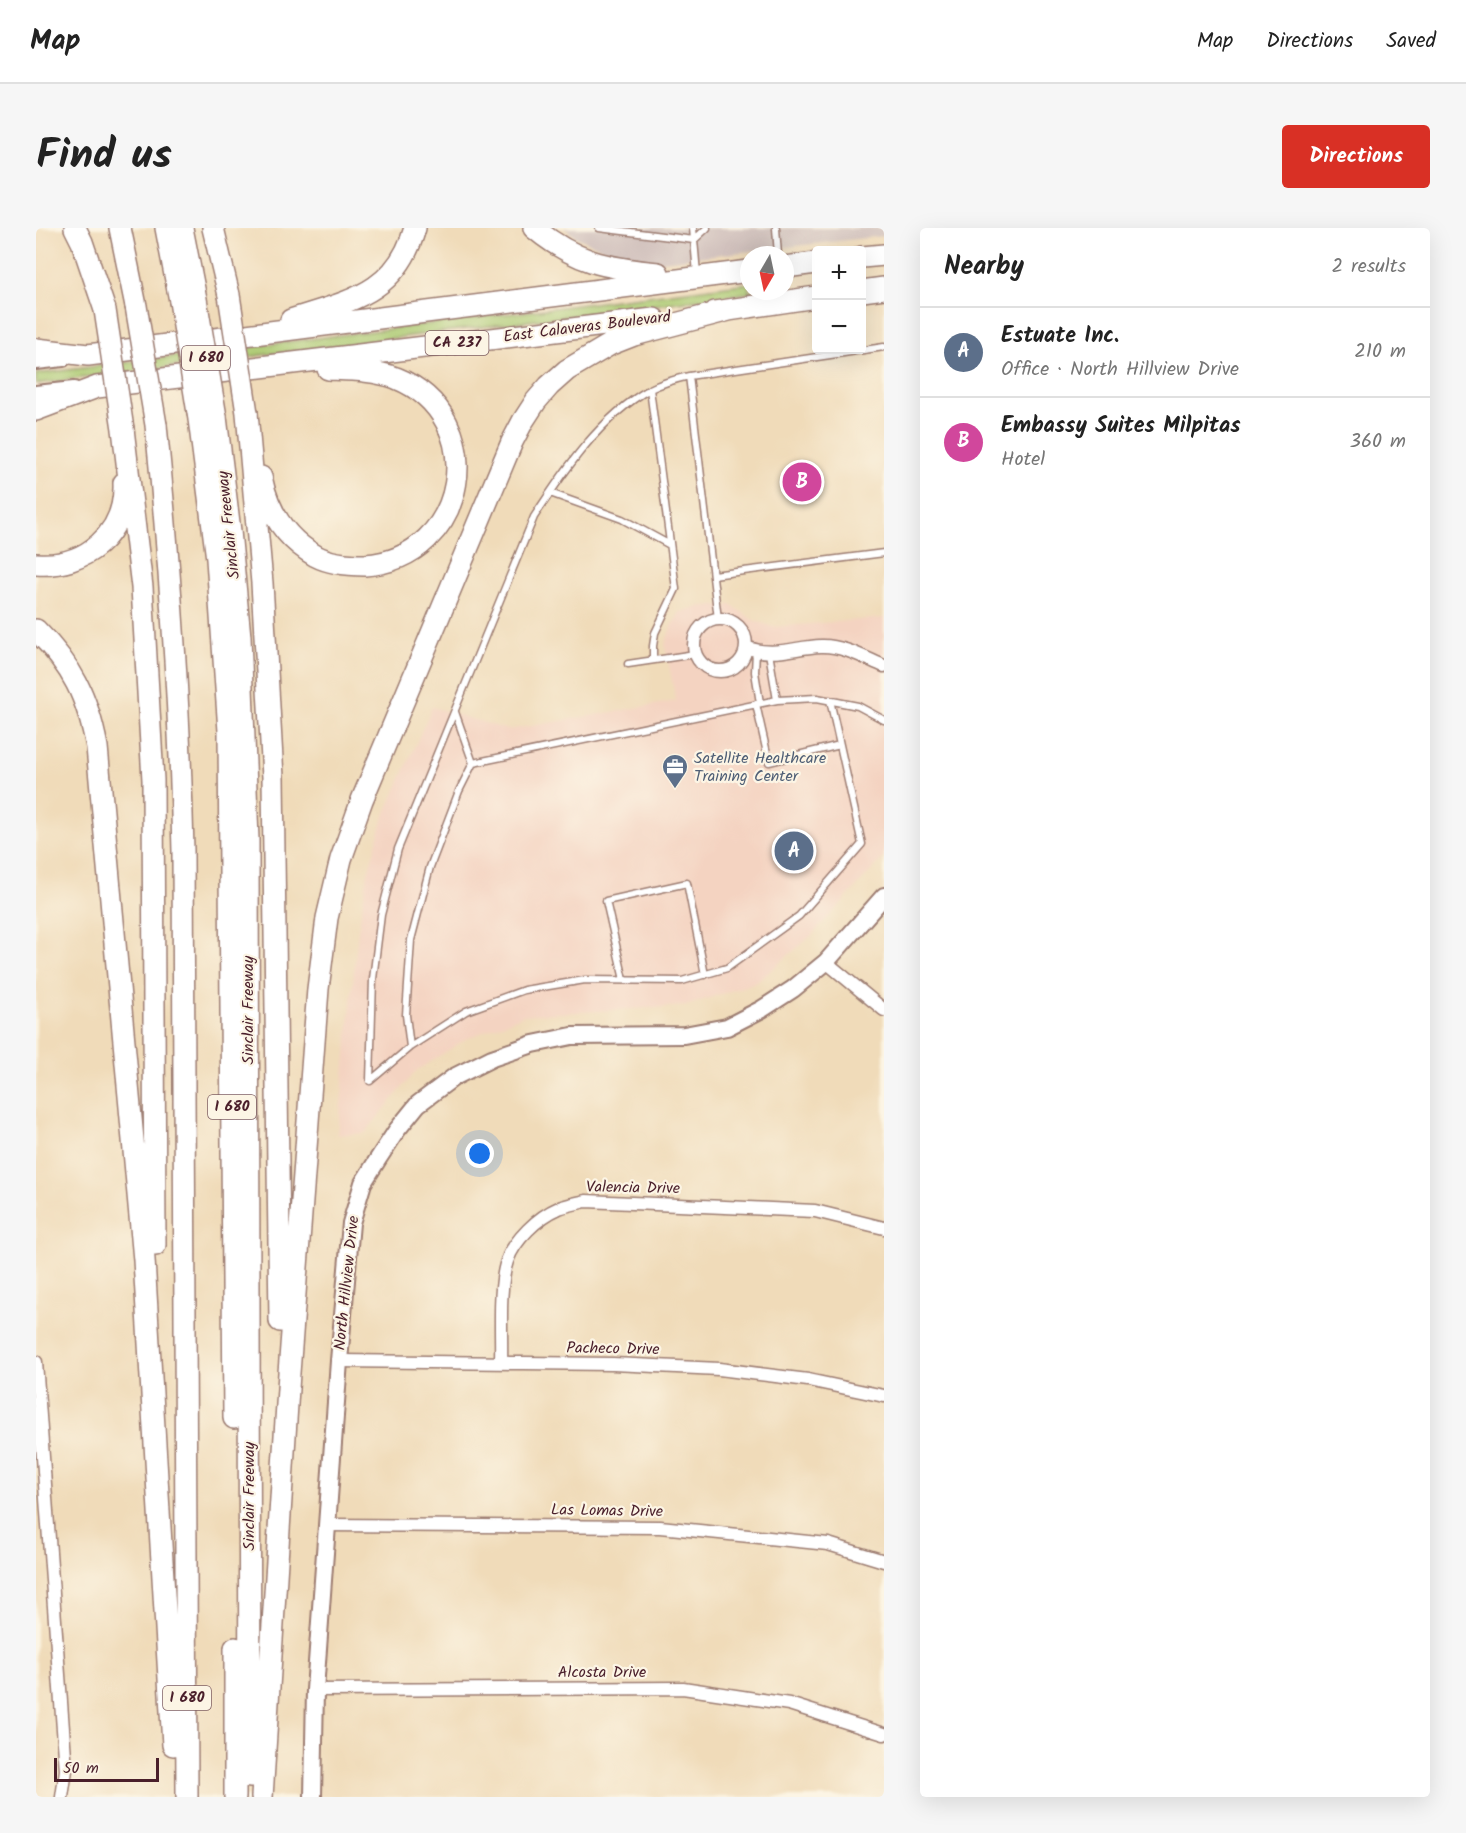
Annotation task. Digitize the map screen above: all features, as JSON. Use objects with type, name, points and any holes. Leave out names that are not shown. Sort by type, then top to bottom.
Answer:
[{"type":"highway","points":[[75,228],[105,310]]},
{"type":"highway","points":[[89,228],[105,310],[123,429],[142,587],[153,780],[155,1458]]},
{"type":"highway","name":"I 680","points":[[120,228],[156,425],[174,621],[181,751],[187,1797]]},
{"type":"highway","name":"I 680","points":[[166,228],[188,300]]},
{"type":"highway","name":"Sinclair Freeway","points":[[182,228],[188,300],[230,531],[240,637],[248,840],[251,1797]]},
{"type":"highway","points":[[213,228],[230,295]]},
{"type":"highway","points":[[222,228],[247,413],[262,583],[273,777],[282,1477]]},
{"type":"highway","points":[[245,335],[351,300],[367,292],[393,273],[403,260],[415,228]]},
{"type":"highway","points":[[534,228],[571,254],[609,268],[698,277]]},
{"type":"highway","points":[[866,257],[884,255]]},
{"type":"highway","points":[[794,266],[812,264]]},
{"type":"highway","name":"CA 237","points":[[88,355],[740,272]]},
{"type":"highway","points":[[866,290],[884,288]]},
{"type":"highway","name":"East Calaveras Boulevard","points":[[97,387],[729,310],[812,298]]},
{"type":"highway","points":[[262,1797],[282,1477],[320,970],[333,888],[350,830],[512,442],[522,421],[536,401],[567,370],[611,344],[634,335],[729,310]]},
{"type":"highway","points":[[36,349],[88,355]]},
{"type":"highway","points":[[247,413],[262,485],[274,514],[292,539],[321,559],[355,565],[389,560],[405,553],[433,532],[450,505],[455,492],[457,461],[452,433],[436,406],[410,385],[376,373],[356,370],[250,368]]},
{"type":"highway","points":[[36,410],[97,387]]},
{"type":"highway","name":"I 680","points":[[208,418],[229,731],[235,1797]]},
{"type":"highway","points":[[36,564],[50,565],[68,562],[96,548],[107,536],[121,507],[125,491],[123,429]]},
{"type":"highway","points":[[36,630],[58,655],[80,688],[90,716],[97,747],[144,1260],[176,1797]]},
{"type":"street","points":[[36,361],[88,355]]},
{"type":"street","name":"East Calaveras Boulevard","points":[[36,394],[97,387]]},
{"type":"street","points":[[757,650],[741,630],[727,620],[709,621],[697,633],[694,641],[695,654],[701,664],[707,669],[724,672],[757,650],[823,646],[856,654],[884,666]]},
{"type":"street","name":"North Hillview Drive","points":[[313,1797],[315,1690],[339,1361],[351,1223],[363,1183],[397,1130],[418,1104],[454,1077],[492,1058],[532,1044],[572,1036],[684,1035],[727,1026],[762,1009],[794,988],[826,962],[884,896]]},
{"type":"street","points":[[826,962],[884,1010]]},
{"type":"street","name":"Valencia Drive","points":[[501,1364],[503,1277],[507,1260],[518,1242],[534,1224],[557,1209],[586,1201],[815,1211],[884,1228]]},
{"type":"street","name":"Pacheco Drive","points":[[339,1361],[613,1364],[719,1369],[808,1380],[884,1396]]},
{"type":"street","points":[[36,1362],[66,1770],[62,1797]]},
{"type":"street","name":"Las Lomas Drive","points":[[326,1525],[660,1527],[828,1544],[884,1561]]},
{"type":"street","name":"Alcosta Drive","points":[[315,1690],[683,1688],[789,1704],[884,1734]]},
{"type":"lane","points":[[599,228],[694,240],[707,228]]},
{"type":"lane","points":[[693,228],[698,277]]},
{"type":"lane","points":[[776,228],[777,246]]},
{"type":"lane","points":[[830,700],[862,844],[799,916],[727,968],[705,975],[682,981],[585,980],[524,990],[466,1011],[410,1047],[370,1081],[373,980],[381,915],[398,849],[534,518],[565,468],[619,410],[650,389],[689,376],[884,347]]},
{"type":"lane","points":[[689,376],[718,619]]},
{"type":"lane","points":[[650,389],[676,589],[656,633],[653,659]]},
{"type":"lane","points":[[550,493],[622,519],[670,545]]},
{"type":"lane","points":[[713,575],[884,553]]},
{"type":"lane","points":[[757,650],[777,700]]},
{"type":"lane","points":[[757,650],[754,672],[769,762],[840,745]]},
{"type":"lane","points":[[628,664],[695,654]]},
{"type":"lane","points":[[473,763],[777,700],[818,698],[830,700],[858,706],[884,720]]},
{"type":"lane","points":[[410,1047],[406,1014],[411,940],[430,867],[459,791],[473,763],[455,711]]},
{"type":"lane","points":[[624,980],[606,901],[687,883],[705,975]]},
{"type":"shaded area","points":[[564,228],[884,228],[884,236],[794,246],[740,246],[740,252],[636,264],[576,237]]},
{"type":"shaded area","points":[[732,605],[753,620],[773,627],[884,618],[884,857],[810,937],[757,982],[686,1006],[524,1015],[466,1039],[416,1071],[365,1133],[338,1135],[358,931],[368,873],[383,820],[432,707],[508,730],[676,701],[665,645],[680,612],[702,606]]},
{"type":"green space","points":[[740,284],[740,294],[36,384],[36,374]]},
{"type":"place","name":"Embassy Suites Milpitas","points":[[802,482]]},
{"type":"place","name":"Satellite Healthcare Training Center","points":[[675,790]]},
{"type":"place","name":"Estuate Inc.","points":[[794,851]]}]
